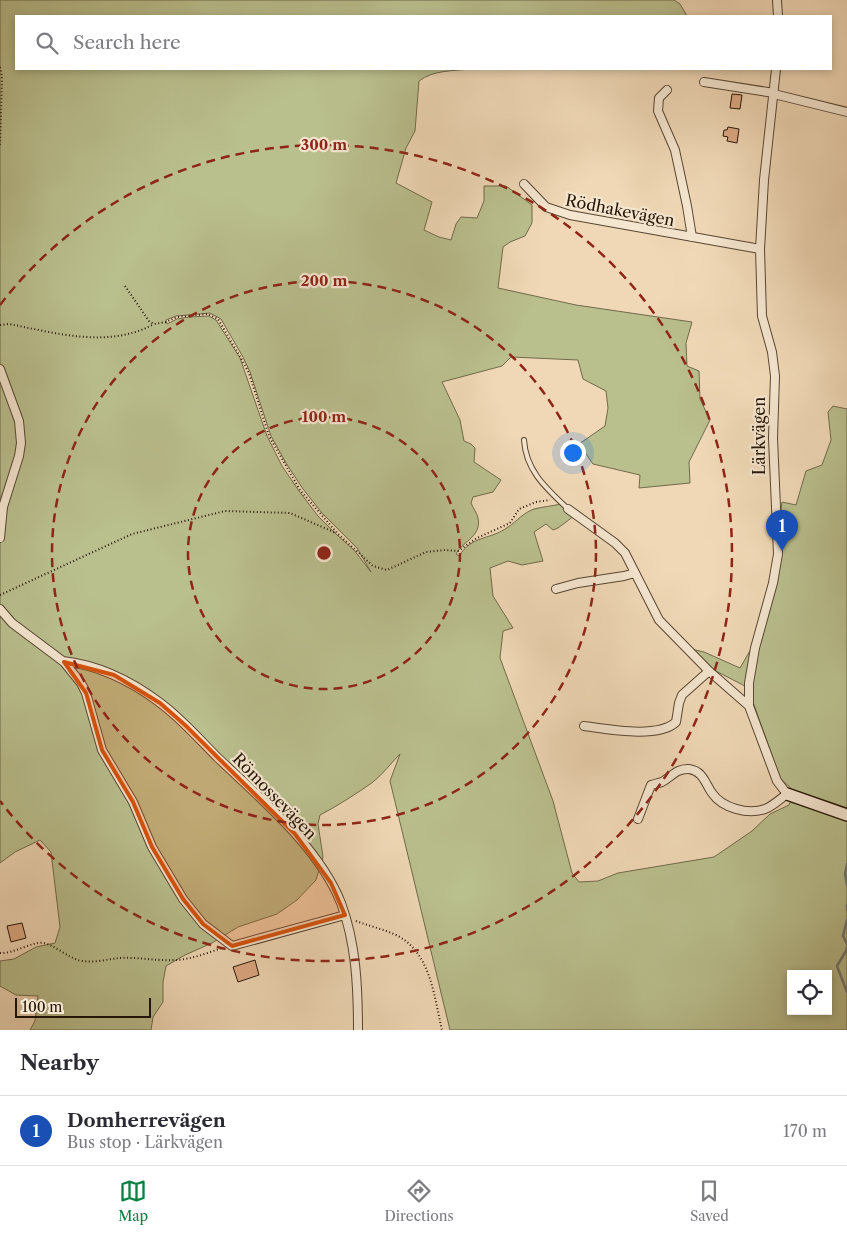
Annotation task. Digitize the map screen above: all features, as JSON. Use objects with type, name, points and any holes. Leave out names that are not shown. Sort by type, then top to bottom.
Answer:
[{"type":"street","points":[[777,0],[778,15]]},
{"type":"street","name":"Lärkvägen","points":[[776,70],[760,219],[760,249],[762,316],[772,352],[775,376],[773,438],[778,554],[773,584],[750,670],[749,706],[776,781],[787,794]]},
{"type":"street","points":[[704,82],[774,93],[847,112]]},
{"type":"street","name":"Rödhakevägen","points":[[667,90],[659,98],[658,111],[675,150],[692,238]]},
{"type":"street","name":"Rödhakevägen","points":[[524,184],[546,207],[554,211],[601,222],[760,249]]},
{"type":"street","points":[[0,369],[19,421],[21,443],[19,456],[3,507],[0,538]]},
{"type":"street","points":[[568,509],[615,543],[625,553],[659,620],[709,671],[749,706]]},
{"type":"street","points":[[556,589],[578,583],[635,573]]},
{"type":"street","points":[[0,610],[12,623],[63,661],[81,683],[86,693],[102,750],[133,802],[156,854],[188,906],[204,924],[232,946],[346,918]]},
{"type":"street","name":"Römossevägen","points":[[63,661],[80,663],[114,675],[160,703],[185,725],[295,834],[331,883],[346,918],[355,963],[358,1030]]},
{"type":"street","points":[[584,726],[639,731],[665,729],[676,722],[682,695],[709,671]]},
{"type":"street","points":[[638,819],[651,785],[662,782],[678,771],[689,769],[702,775],[712,793],[719,800],[739,810],[756,811],[766,808],[787,794],[847,814]]},
{"type":"lane","points":[[524,440],[524,453],[528,464],[568,509]]},
{"type":"path","points":[[0,67],[2,77],[0,147]]},
{"type":"path","points":[[125,286],[149,321],[154,324]]},
{"type":"path","points":[[0,326],[9,324],[101,338],[128,335],[177,317],[208,314],[218,319],[242,358],[249,373],[269,436],[300,490],[338,534],[373,566],[387,570],[426,552],[458,551],[477,538],[510,523],[519,509],[536,502],[557,498]]},
{"type":"path","points":[[0,595],[132,534],[225,511],[290,513],[338,534]]},
{"type":"path","points":[[346,918],[396,936],[416,950],[427,970],[442,1030]]},
{"type":"path","points":[[0,954],[34,944],[46,943],[68,956],[80,960],[138,958],[175,960],[232,946]]},
{"type":"highlighted area","points":[[64,662],[114,675],[160,703],[185,725],[295,834],[331,883],[345,915],[232,946],[203,924],[183,899],[152,847],[133,802],[102,750],[86,693]]},
{"type":"green space","points":[[0,0],[674,0],[680,4],[686,15],[15,15],[15,70],[460,70],[437,73],[419,81],[415,131],[406,148],[396,183],[432,202],[424,230],[451,240],[456,224],[461,217],[477,218],[484,201],[484,186],[506,186],[532,205],[532,223],[525,236],[503,247],[498,288],[576,305],[692,322],[686,343],[687,366],[699,371],[700,399],[710,420],[689,462],[690,483],[639,488],[640,475],[593,464],[579,444],[605,426],[608,408],[606,391],[583,379],[578,360],[511,357],[502,366],[442,382],[460,420],[464,441],[475,448],[474,462],[501,480],[493,492],[473,497],[471,503],[478,518],[477,529],[475,534],[456,554],[459,556],[470,544],[502,531],[534,509],[561,504],[574,516],[553,530],[546,524],[534,532],[543,561],[522,565],[508,561],[490,568],[493,596],[513,628],[503,631],[500,658],[553,801],[572,873],[579,882],[598,881],[618,873],[714,857],[752,831],[770,814],[789,805],[795,792],[780,778],[752,699],[752,693],[743,685],[708,667],[691,649],[704,652],[740,668],[751,649],[771,588],[782,502],[796,505],[806,471],[822,465],[831,440],[828,412],[833,406],[847,409],[847,1030],[450,1030],[390,781],[400,754],[373,782],[320,815],[318,824],[323,857],[316,880],[297,900],[277,914],[238,927],[212,943],[166,966],[163,982],[163,1002],[153,1017],[151,1030],[30,1030],[35,1021],[38,996],[16,995],[0,986],[0,961],[14,959],[36,947],[55,943],[60,927],[51,852],[40,840],[15,852],[0,863]],"holes":[[[210,313],[221,319],[250,372],[271,436],[286,463],[322,513],[357,548],[371,572],[354,550],[318,516],[282,466],[267,436],[240,358],[216,320],[209,316],[177,319],[167,324],[166,320],[176,316]]]},
{"type":"building","points":[[732,94],[742,95],[740,109],[730,108]]},
{"type":"building","points":[[728,127],[739,129],[737,143],[727,141],[728,137],[723,136],[724,130],[727,130]]},
{"type":"building","points":[[22,923],[26,938],[11,942],[7,926]]},
{"type":"building","points":[[255,960],[259,975],[238,982],[233,967]]},
{"type":"waterway","points":[[847,864],[845,874],[847,885]]},
{"type":"waterway","points":[[847,905],[847,910]]},
{"type":"waterway","points":[[847,920],[843,936],[847,944]]},
{"type":"waterway","points":[[847,947],[837,966],[847,992]]},
{"type":"place","name":"Domherrevägen","points":[[782,551]]}]
